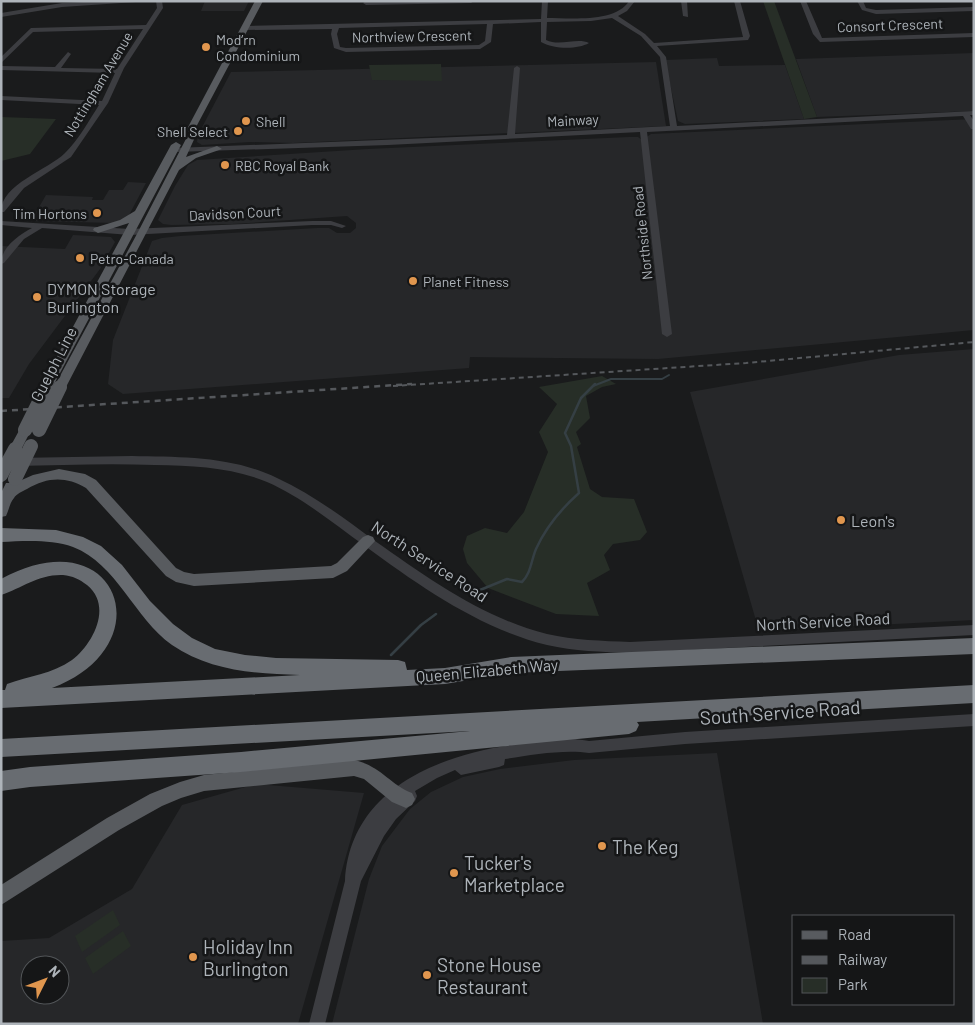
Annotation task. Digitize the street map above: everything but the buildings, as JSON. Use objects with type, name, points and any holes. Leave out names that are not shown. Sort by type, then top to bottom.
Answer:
[{"type":"highway","points":[[1,535],[52,537],[72,540],[88,546],[113,565],[140,601],[170,632],[185,644],[226,661],[259,666],[319,667],[413,668],[511,665]]},
{"type":"highway","points":[[1,588],[18,578],[42,571],[55,568],[70,569],[90,576],[105,591],[110,605],[106,626],[98,645],[87,658],[68,673],[38,685],[1,692]]},
{"type":"highway","name":"Queen Elizabeth Way","points":[[1,699],[445,676],[511,665],[974,646]]},
{"type":"highway","points":[[1,748],[974,694]]},
{"type":"highway","points":[[1,781],[30,777],[241,762],[656,722],[703,710]]},
{"type":"main road","name":"Guelph Line","points":[[1,475],[140,212],[178,150],[193,133],[191,129],[259,1]]},
{"type":"main road","points":[[174,170],[189,158],[217,149]]},
{"type":"main road","name":"Guelph Line","points":[[1,512],[7,495],[60,387],[174,170],[178,150]]},
{"type":"main road","points":[[98,230],[124,222],[140,212]]},
{"type":"main road","points":[[7,495],[27,482],[46,474],[66,473],[83,478],[91,484],[171,572],[181,578],[194,580],[334,572],[342,567],[368,541]]},
{"type":"main road","points":[[1,896],[113,824],[156,800],[204,783],[354,768],[373,774],[401,798]]},
{"type":"street","points":[[1,16],[55,6],[148,1]]},
{"type":"street","name":"Nottingham Avenue","points":[[1,210],[21,186],[68,155],[104,103],[119,72],[160,8],[159,1]]},
{"type":"street","points":[[367,5],[471,1]]},
{"type":"street","points":[[545,1],[543,21],[544,43],[555,45],[586,43]]},
{"type":"street","points":[[245,28],[598,19],[625,11],[632,1]]},
{"type":"street","points":[[684,1],[686,16]]},
{"type":"street","points":[[652,45],[746,39],[747,36],[737,1]]},
{"type":"street","name":"Consort Crescent","points":[[803,1],[820,40],[974,34]]},
{"type":"street","points":[[860,1],[864,9],[871,11],[974,9]]},
{"type":"street","points":[[914,1],[920,11]]},
{"type":"street","points":[[613,16],[629,24],[663,57],[674,128]]},
{"type":"street","points":[[371,17],[371,25]]},
{"type":"street","name":"Northview Crescent","points":[[336,26],[334,34],[337,48],[346,50],[480,47],[488,42],[490,23]]},
{"type":"street","points":[[1,62],[31,30],[147,27]]},
{"type":"street","points":[[56,70],[68,54]]},
{"type":"street","points":[[1,68],[119,72]]},
{"type":"street","points":[[511,136],[516,68]]},
{"type":"street","points":[[1,98],[104,103]]},
{"type":"street","points":[[970,113],[974,127]]},
{"type":"street","name":"Mainway","points":[[178,150],[388,143],[970,113]]},
{"type":"street","name":"Northside Road","points":[[643,130],[667,334]]},
{"type":"street","name":"Davidson Court","points":[[1,225],[130,232],[312,223],[331,223],[342,226]]},
{"type":"street","points":[[11,246],[10,243],[22,226]]},
{"type":"street","points":[[1,261],[11,246],[27,232],[42,227]]},
{"type":"street","name":"North Service Road","points":[[1,462],[132,460],[200,462],[242,468],[272,480],[337,518],[469,609],[523,633],[572,644],[618,646],[675,645],[974,630]]},
{"type":"street","name":"South Service Road","points":[[318,1024],[353,881],[360,871],[368,850],[401,798],[429,782],[466,766],[581,751],[589,747],[685,738],[974,720]]},
{"type":"shaded area","points":[[205,1],[249,1],[244,11],[201,11]]},
{"type":"shaded area","points":[[974,53],[974,111],[817,117],[796,59]]},
{"type":"shaded area","points":[[717,58],[719,66],[785,65],[804,119],[685,124],[678,121],[665,60]]},
{"type":"shaded area","points":[[656,62],[666,126],[293,143],[250,142],[202,145],[197,142],[198,135],[231,72]]},
{"type":"shaded area","points":[[974,119],[974,330],[658,359],[470,357],[469,368],[123,394],[108,384],[113,340],[152,241],[180,236],[317,228],[329,228],[337,233],[350,233],[356,228],[356,223],[347,216],[233,224],[163,224],[158,220],[175,186],[188,165],[197,160],[368,149],[629,137],[638,137],[642,140],[651,134]]},
{"type":"shaded area","points":[[128,182],[146,183],[128,217],[115,223],[31,221],[46,195],[93,197],[92,200],[103,200],[109,190],[123,190]]},
{"type":"shaded area","points":[[73,235],[111,237],[115,242],[100,269],[29,364],[9,398],[1,398],[1,246],[65,249]]},
{"type":"shaded area","points":[[974,349],[974,620],[759,631],[690,392],[899,355]]},
{"type":"shaded area","points":[[717,753],[763,1024],[332,1024],[369,879],[382,846],[410,809],[431,792],[463,777],[500,769],[574,760]]},
{"type":"shaded area","points":[[256,784],[364,793],[298,1024],[1,1024],[1,941],[49,938],[132,889],[182,805]]},
{"type":"green space","points":[[763,1],[774,1],[817,117],[804,119]]},
{"type":"green space","points":[[441,64],[442,81],[372,80],[369,65]]},
{"type":"green space","points":[[1,117],[56,119],[30,154],[1,161]]},
{"type":"green space","points":[[602,376],[616,384],[602,387],[586,396],[590,418],[576,432],[581,444],[577,447],[590,489],[602,497],[634,499],[647,532],[640,540],[613,544],[604,555],[610,570],[587,583],[599,616],[556,614],[488,588],[467,563],[463,549],[467,536],[485,528],[507,533],[524,512],[548,452],[539,432],[557,404],[539,387]]},
{"type":"green space","points":[[113,910],[120,925],[82,952],[75,936]]},
{"type":"green space","points":[[123,931],[131,946],[93,974],[85,958]]},
{"type":"waterway","points":[[593,386],[611,379],[662,379],[669,375]]},
{"type":"waterway","points":[[470,586],[480,590],[507,579],[522,582],[527,575],[544,533],[566,505],[579,493],[571,446],[565,433],[581,398],[593,386]]},
{"type":"waterway","points":[[391,655],[421,625],[436,614]]},
{"type":"railway","points":[[393,386],[746,363],[974,342]]},
{"type":"railway","points":[[1,411],[412,384]]},
{"type":"place","name":"Mod’rn Condominium","points":[[206,47]]},
{"type":"place","name":"Shell","points":[[246,121]]},
{"type":"place","name":"Shell Select","points":[[238,131]]},
{"type":"place","name":"RBC Royal Bank","points":[[225,165]]},
{"type":"place","name":"Tim Hortons","points":[[97,213]]},
{"type":"place","name":"Petro-Canada","points":[[80,258]]},
{"type":"place","name":"Planet Fitness","points":[[413,281]]},
{"type":"place","name":"DYMON Storage Burlington","points":[[37,297]]},
{"type":"place","name":"Leon's","points":[[841,520]]},
{"type":"place","name":"The Keg","points":[[602,846]]},
{"type":"place","name":"Tucker's Marketplace","points":[[454,873]]},
{"type":"place","name":"Holiday Inn Burlington","points":[[193,957]]},
{"type":"place","name":"Stone House Restaurant","points":[[427,975]]}]
